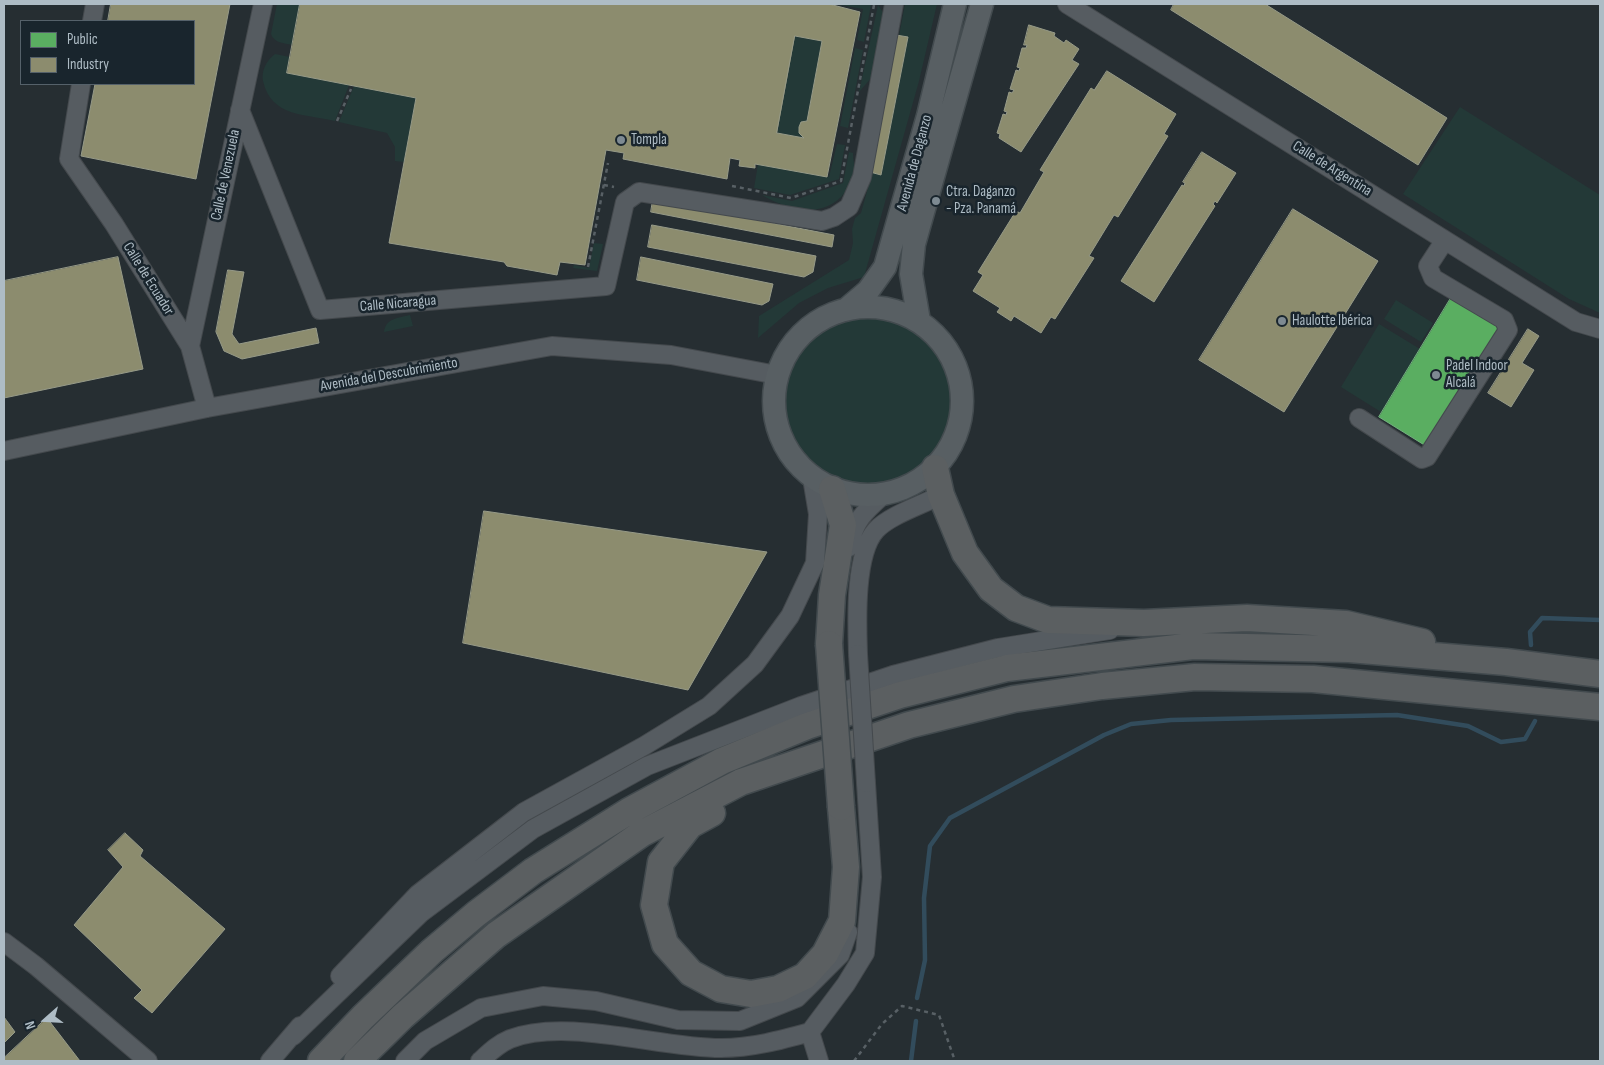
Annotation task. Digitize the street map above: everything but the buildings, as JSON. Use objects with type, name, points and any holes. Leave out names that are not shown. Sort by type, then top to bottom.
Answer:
[{"type":"highway","points":[[935,468],[941,495],[966,553],[992,589],[1016,608],[1048,620],[1144,623],[1247,618],[1346,624],[1506,662]]},
{"type":"highway","points":[[814,758],[690,825],[661,862],[654,905],[665,944],[690,973],[721,989],[751,994],[778,989],[805,976],[826,954],[842,921],[846,867],[846,806],[832,595],[843,525],[822,483]]},
{"type":"highway","points":[[321,1061],[432,951],[476,914],[533,871],[629,810],[722,761],[816,723],[900,695],[1007,668],[1193,646],[1349,649],[1506,662],[1600,674]]},
{"type":"highway","points":[[357,1061],[403,1016],[496,935],[641,834],[742,782],[909,725],[1014,699],[1102,686],[1194,677],[1313,679],[1600,706]]},
{"type":"main road","name":"Avenida de Daganzo","points":[[848,308],[868,291],[885,267],[928,116],[955,4]]},
{"type":"main road","name":"Avenida de Daganzo","points":[[919,321],[911,274],[914,244],[984,7]]},
{"type":"main road","points":[[872,306],[897,310],[919,321],[940,339],[955,364],[963,391],[961,419],[952,446],[935,468],[920,481],[902,490],[883,495],[866,496],[822,483],[792,457],[779,432],[774,404],[777,375],[787,352],[803,332],[824,317],[848,308],[872,306]]},
{"type":"street","points":[[92,20],[95,4]]},
{"type":"street","name":"Calle de Venezuela","points":[[190,346],[263,4]]},
{"type":"street","name":"Calle Nicaragua","points":[[240,110],[320,310],[606,286],[625,202],[639,192],[822,221],[834,217],[849,207],[862,177],[894,4]]},
{"type":"street","name":"Calle de Argentina","points":[[1067,4],[1576,322],[1600,329]]},
{"type":"street","name":"Calle de Ecuador","points":[[81,85],[69,159],[114,224],[190,346],[207,408]]},
{"type":"street","points":[[1359,418],[1422,459],[1427,457],[1508,330],[1504,320],[1433,278],[1428,266],[1445,240]]},
{"type":"street","name":"Avenida del Descubrimiento","points":[[4,451],[207,408],[552,346],[671,355],[777,375]]},
{"type":"street","points":[[293,1036],[346,969],[418,894],[524,812],[644,746],[709,706],[755,664],[790,616],[815,564],[822,483]]},
{"type":"street","points":[[834,644],[852,530],[863,513],[883,495]]},
{"type":"street","points":[[480,1061],[498,1045],[512,1038],[548,1032],[605,1035],[680,1046],[722,1048],[768,1044],[810,1032],[846,984],[865,953],[872,877],[858,654],[857,606],[860,578],[867,547],[876,530],[891,520],[941,495]]},
{"type":"street","points":[[270,1061],[293,1036],[421,913],[533,828],[647,766],[800,706],[893,675],[998,648],[1144,623]]},
{"type":"street","points":[[405,1061],[425,1041],[481,1008],[543,996],[596,1001],[678,1020],[723,1021],[740,1021],[797,998],[840,955],[856,908],[857,863],[846,806]]},
{"type":"street","points":[[4,942],[36,966],[148,1061]]},
{"type":"street","points":[[810,1032],[819,1061]]},
{"type":"path","points":[[732,186],[791,198],[841,181],[874,5]]},
{"type":"path","points":[[337,122],[351,89]]},
{"type":"path","points":[[588,267],[608,163]]},
{"type":"path","points":[[604,185],[614,187]]},
{"type":"path","points":[[854,1061],[882,1024],[902,1006],[939,1014],[955,1061]]},
{"type":"green space","points":[[277,4],[300,4],[292,45],[277,41],[272,37]]},
{"type":"green space","points":[[835,4],[871,5],[864,42],[857,40],[863,9]]},
{"type":"green space","points":[[905,4],[937,4],[919,81],[864,277],[828,288],[799,303],[758,338],[759,316],[849,260],[853,243],[852,229],[855,218],[861,213],[872,173],[881,174],[908,38],[899,36]]},
{"type":"green space","points":[[878,5],[884,14],[872,77],[859,92]]},
{"type":"green space","points":[[795,36],[822,41],[807,121],[801,122],[799,130],[804,138],[777,133]]},
{"type":"green space","points":[[855,48],[863,50],[848,128],[840,126]]},
{"type":"green space","points":[[275,54],[290,57],[287,72],[349,85],[335,121],[291,112],[281,108],[273,101],[267,93],[263,81],[263,73],[269,59]]},
{"type":"green space","points":[[354,86],[416,98],[404,162],[395,161],[395,147],[387,133],[339,122]]},
{"type":"green space","points":[[1460,107],[1600,195],[1600,313],[1569,299],[1403,194]]},
{"type":"green space","points":[[837,144],[845,145],[839,179],[790,195],[754,188],[758,164],[829,177]]},
{"type":"green space","points":[[849,152],[853,153],[854,171],[852,179],[843,195],[832,204],[812,210],[802,210],[791,208],[762,195],[792,201],[843,183]]},
{"type":"green space","points":[[594,243],[603,244],[597,271],[573,268],[574,265],[589,268]]},
{"type":"green space","points":[[1396,300],[1433,323],[1421,342],[1384,319]]},
{"type":"green space","points":[[410,315],[413,326],[384,332],[385,327],[390,321]]},
{"type":"green space","points":[[867,316],[899,322],[914,330],[932,347],[945,368],[951,400],[945,432],[937,447],[920,465],[899,478],[867,484],[835,478],[820,470],[802,453],[789,432],[783,400],[789,368],[797,353],[814,335],[835,322]]},
{"type":"green space","points":[[1379,324],[1420,349],[1381,412],[1341,387]]},
{"type":"waterway","points":[[1531,645],[1530,632],[1542,618],[1600,620]]},
{"type":"waterway","points":[[917,998],[925,960],[924,898],[930,846],[950,818],[1104,735],[1131,724],[1171,720],[1397,715],[1468,726],[1501,742],[1525,739],[1535,721]]},
{"type":"waterway","points":[[911,1061],[916,1021]]},
{"type":"place","name":"Tompla","points":[[621,140]]},
{"type":"place","name":"Ctra. Daganzo - Pza. Panamá","points":[[936,201]]},
{"type":"place","name":"Haulotte Ibérica","points":[[1282,321]]},
{"type":"place","name":"Padel Indoor Alcalá","points":[[1436,375]]}]
